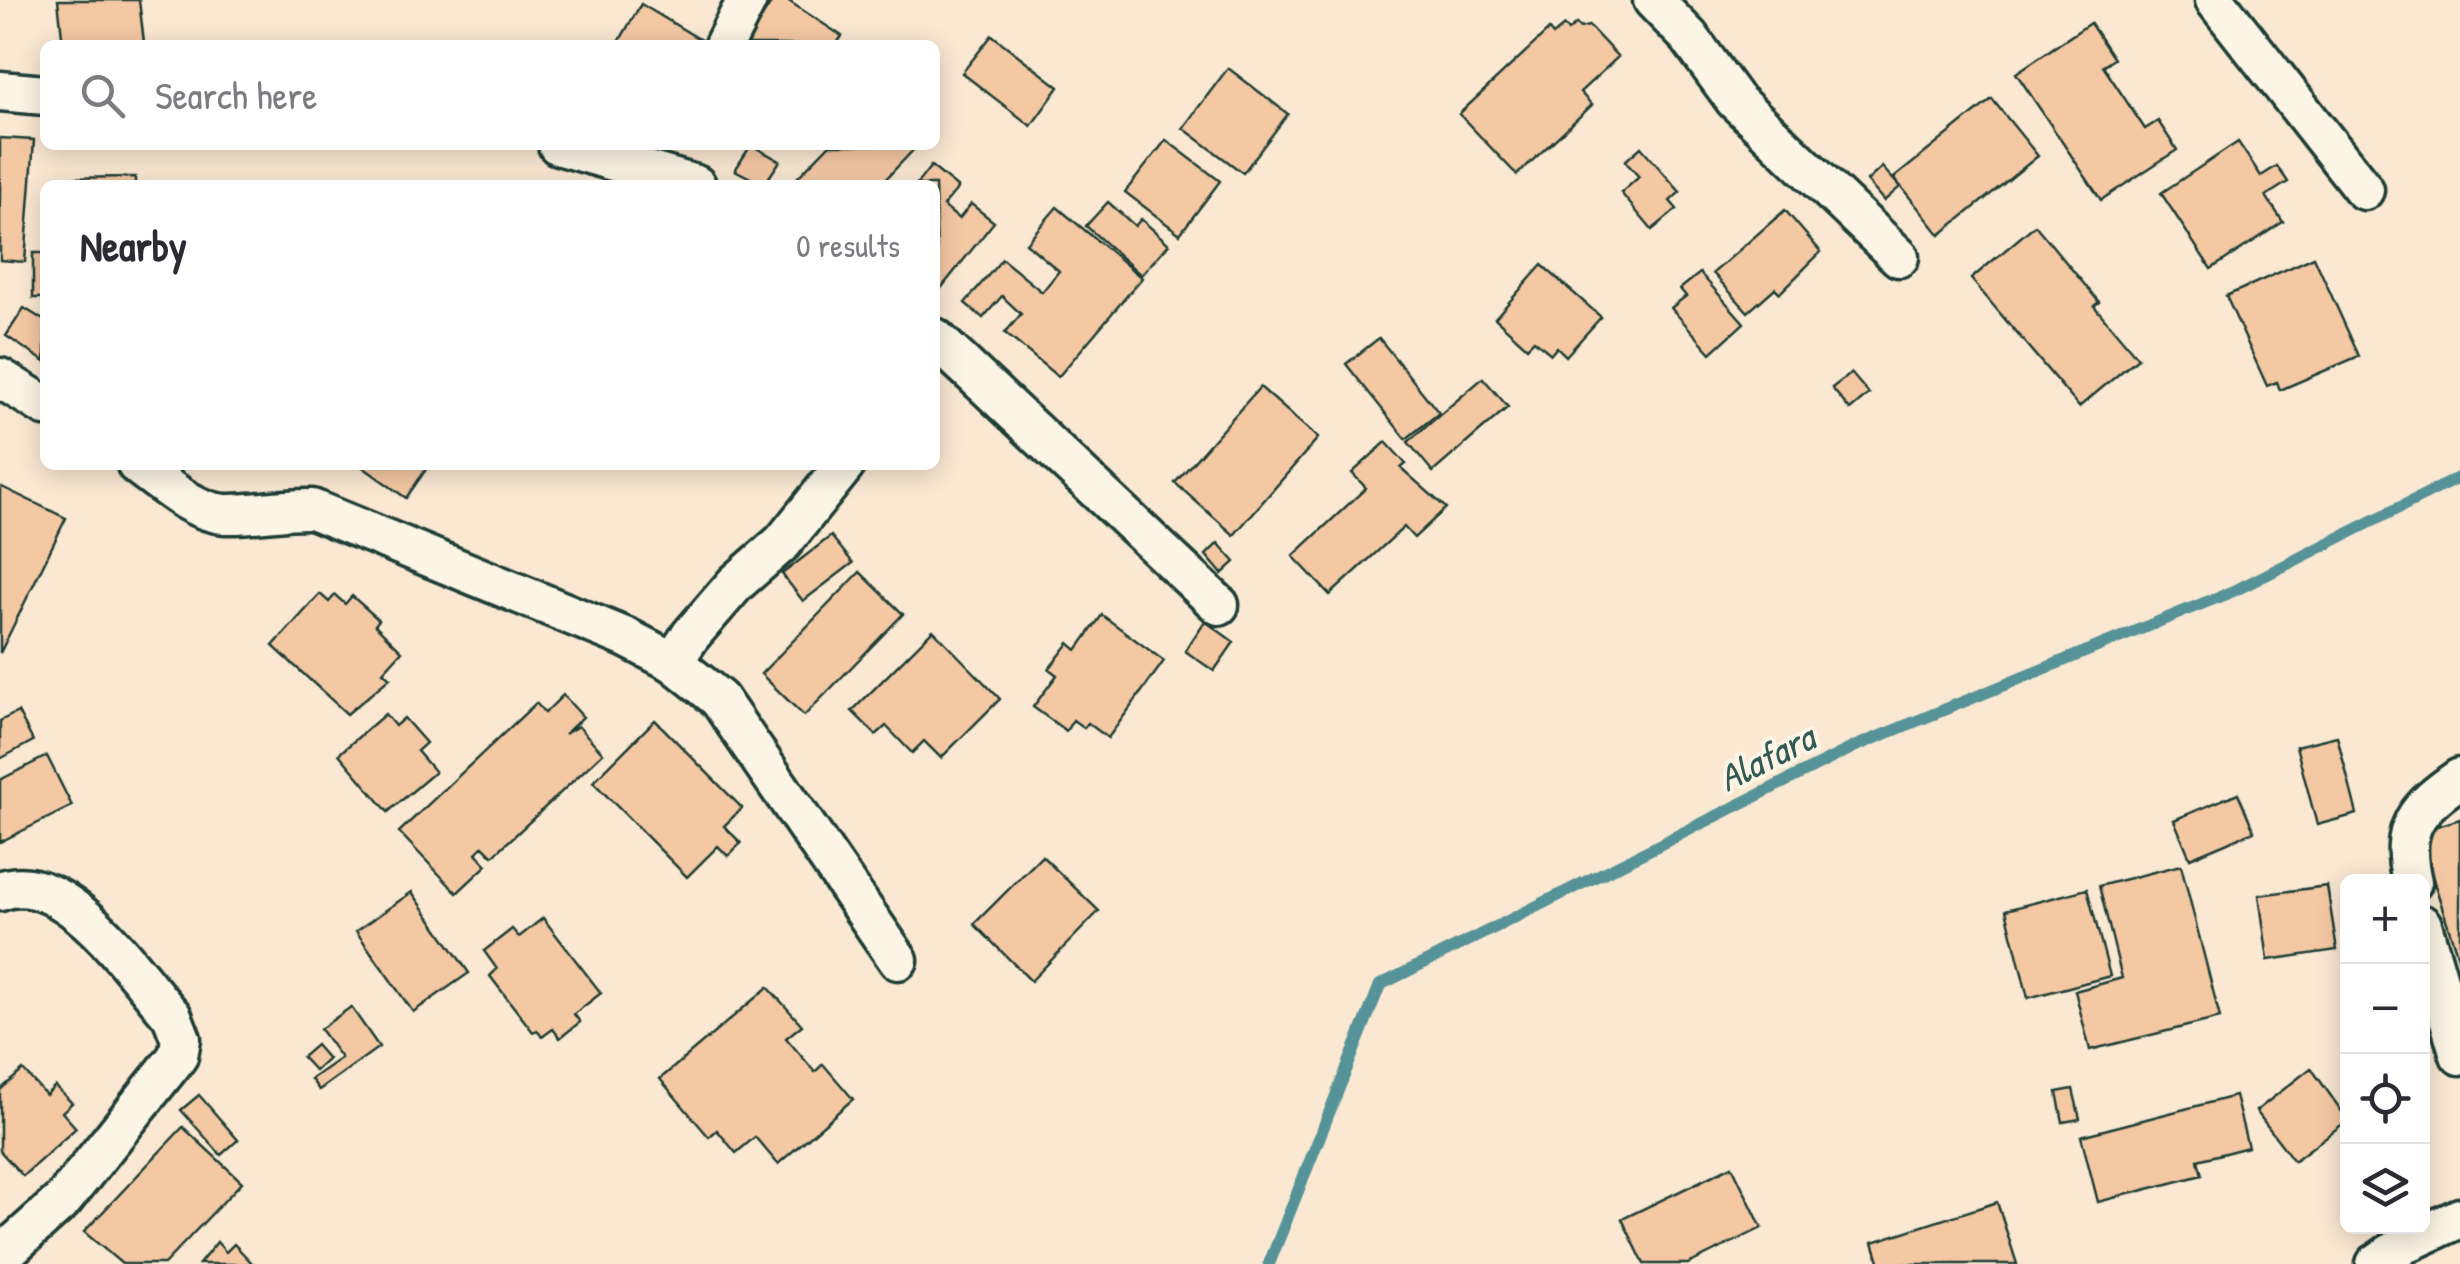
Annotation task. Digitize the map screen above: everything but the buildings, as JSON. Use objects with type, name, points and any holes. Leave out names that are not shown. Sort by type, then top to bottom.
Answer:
[{"type":"street","points":[[727,40],[747,0]]},
{"type":"street","points":[[1653,0],[1689,37],[1734,100],[1899,257]]},
{"type":"street","points":[[2214,0],[2364,190]]},
{"type":"street","points":[[0,91],[40,95]]},
{"type":"street","points":[[600,150],[667,158],[691,180]]},
{"type":"street","points":[[940,343],[1218,605]]},
{"type":"street","points":[[0,378],[40,403]]},
{"type":"street","points":[[143,470],[196,506],[224,514],[274,508],[312,509],[627,638],[674,662],[719,699],[898,960]]},
{"type":"street","points":[[674,662],[702,622],[736,583],[783,542],[840,470]]},
{"type":"street","points":[[2411,874],[2406,838],[2416,816],[2460,778]]},
{"type":"street","points":[[0,891],[18,884],[42,888],[71,904],[172,1016],[181,1039],[178,1056],[63,1200],[0,1256]]},
{"type":"street","points":[[2430,952],[2460,1055]]},
{"type":"street","points":[[2376,1264],[2406,1243],[2460,1218]]},
{"type":"waterway","name":"Alafara","points":[[1269,1264],[1380,985],[1856,746],[2238,589],[2460,477]]}]
